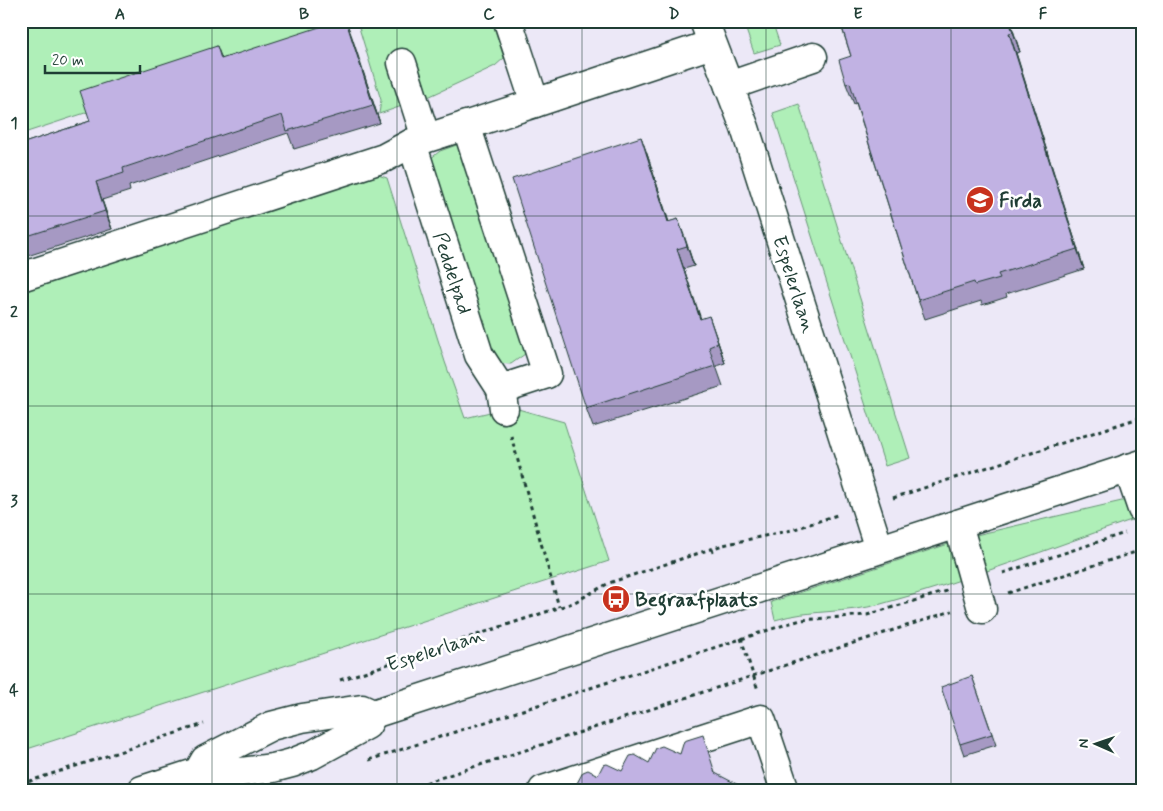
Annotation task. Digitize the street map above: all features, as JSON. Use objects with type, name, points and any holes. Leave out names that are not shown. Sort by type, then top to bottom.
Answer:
[{"type":"main road","points":[[508,21],[535,103]]},
{"type":"main road","points":[[21,277],[384,158],[419,141],[535,103],[708,33]]},
{"type":"main road","name":"Espelerlaan","points":[[708,33],[745,128],[879,549]]},
{"type":"main road","points":[[729,86],[813,57]]},
{"type":"main road","name":"Peddelpad","points":[[402,64],[419,141],[479,355],[502,399]]},
{"type":"main road","points":[[466,126],[547,374],[502,399]]},
{"type":"main road","points":[[198,772],[205,760],[271,726],[302,718],[362,709],[373,714],[1135,466],[1142,510]]},
{"type":"main road","points":[[958,524],[980,597]]},
{"type":"main road","points":[[142,790],[198,772],[209,776],[272,768],[300,760],[367,725],[373,714]]},
{"type":"main road","points":[[543,790],[762,719],[785,790]]},
{"type":"path","points":[[502,399],[559,607]]},
{"type":"path","points":[[887,499],[1142,417]]},
{"type":"path","name":"Espelerlaan","points":[[338,680],[573,603],[609,583],[712,549],[741,540],[792,530],[847,512]]},
{"type":"path","points":[[364,762],[801,620],[867,615],[980,597],[1127,532]]},
{"type":"path","points":[[712,549],[714,556]]},
{"type":"path","points":[[403,790],[980,597],[1142,550]]},
{"type":"path","points":[[741,638],[760,696]]},
{"type":"path","points":[[21,784],[207,723]]},
{"type":"green space","points":[[21,21],[354,21],[210,72],[21,134]]},
{"type":"green space","points":[[357,21],[492,21],[504,58],[495,66],[428,97],[379,114],[381,100]]},
{"type":"green space","points":[[743,21],[772,21],[780,45],[754,53]]},
{"type":"green space","points":[[799,104],[910,458],[885,466],[773,113]]},
{"type":"green space","points":[[462,143],[526,338],[525,354],[511,364],[495,363],[430,159],[440,151]]},
{"type":"green space","points":[[369,172],[387,178],[445,362],[465,418],[511,407],[564,422],[609,561],[21,751],[21,289]]},
{"type":"green space","points":[[1126,500],[1134,519],[976,575],[868,607],[801,614],[775,620],[771,602],[976,535]]},
{"type":"building","points":[[338,21],[346,21],[373,105],[287,131],[282,115],[123,168],[124,173],[96,182],[105,211],[21,238],[21,144],[90,121],[80,91],[217,46],[221,59]]},
{"type":"building","points":[[840,21],[1009,21],[1013,32],[1009,33],[1077,249],[998,274],[1000,278],[975,285],[974,282],[918,300],[850,83],[846,84],[839,60],[851,56]]},
{"type":"building","points":[[641,137],[668,222],[678,219],[687,246],[677,249],[700,319],[709,316],[718,343],[709,347],[715,366],[586,408],[512,179]]},
{"type":"building","points":[[972,676],[992,734],[960,744],[941,687]]},
{"type":"building","points":[[703,735],[715,773],[748,790],[563,790],[576,785],[583,772],[588,770],[598,775],[603,765],[607,764],[622,771],[630,756],[635,755],[649,763],[656,748],[662,746],[680,754],[684,741]]},
{"type":"place","name":"Firda","points":[[980,200]]},
{"type":"place","name":"Begraafplaats","points":[[616,599]]}]
